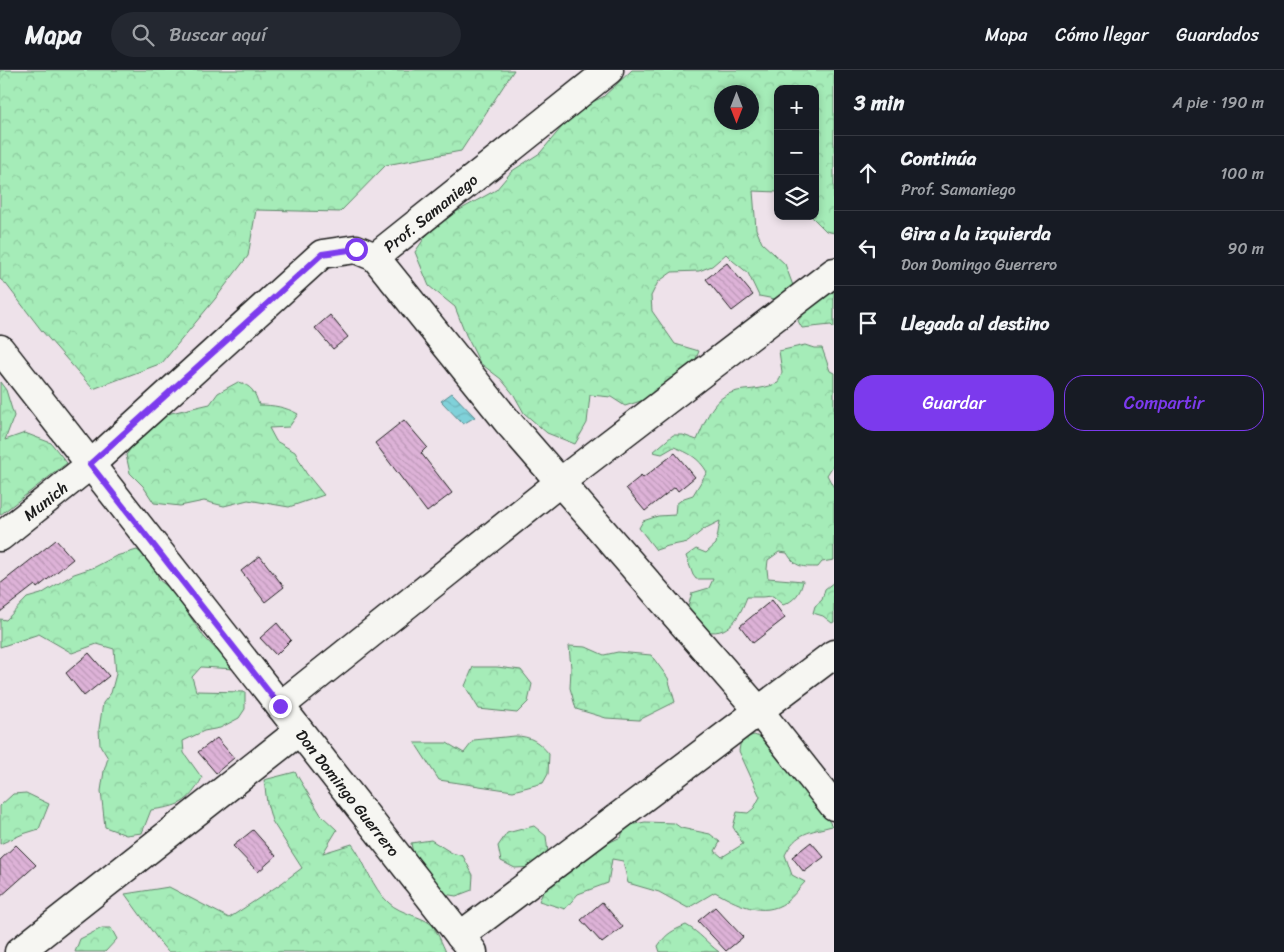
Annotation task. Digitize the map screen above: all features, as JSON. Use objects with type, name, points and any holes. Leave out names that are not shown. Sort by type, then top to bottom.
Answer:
[{"type":"street","name":"Prof. Samaniego","points":[[90,464],[322,254],[356,249],[375,257],[609,70]]},
{"type":"street","points":[[375,257],[507,421],[759,711],[834,806]]},
{"type":"street","points":[[280,706],[560,482],[834,272]]},
{"type":"street","name":"Don Domingo Guerrero","points":[[0,349],[466,944]]},
{"type":"street","name":"Munich","points":[[0,537],[90,464]]},
{"type":"street","points":[[466,944],[759,711],[834,654]]},
{"type":"street","points":[[19,952],[299,731]]},
{"type":"green space","points":[[0,70],[514,70],[461,151],[386,165],[340,212],[256,210],[248,256],[162,363],[93,389],[0,279]]},
{"type":"green space","points":[[632,70],[834,70],[834,233],[826,231],[815,220],[819,220],[819,85],[774,85],[774,192],[753,191],[756,229],[762,243],[785,264],[795,291],[780,300],[759,296],[748,273],[726,254],[712,266],[699,271],[672,272],[658,282],[651,296],[652,311],[675,344],[699,351],[692,369],[644,400],[625,406],[611,397],[590,395],[587,423],[575,444],[547,433],[524,413],[514,395],[501,379],[480,363],[455,307],[429,286],[415,252],[434,224],[496,190],[512,171],[540,153],[577,109],[603,97]]},
{"type":"green space","points":[[834,280],[834,328],[831,325],[802,328],[798,321],[808,307]]},
{"type":"green space","points":[[805,345],[822,348],[830,371],[834,373],[834,464],[827,475],[834,488],[834,560],[822,562],[818,567],[804,567],[793,562],[787,553],[779,552],[768,560],[768,578],[803,581],[799,593],[794,599],[783,605],[773,596],[747,597],[733,623],[719,631],[702,630],[691,625],[688,607],[692,593],[709,588],[713,579],[696,579],[686,556],[696,549],[706,553],[716,544],[720,521],[704,529],[688,542],[656,550],[639,528],[643,521],[658,516],[675,515],[676,504],[684,498],[693,495],[707,472],[693,456],[674,447],[662,454],[653,452],[673,435],[683,435],[697,440],[713,407],[725,396],[734,392],[778,383],[782,372],[779,351]]},
{"type":"green space","points":[[0,382],[6,390],[14,416],[5,440],[25,433],[51,443],[67,463],[0,515]]},
{"type":"green space","points":[[238,382],[247,385],[252,390],[259,405],[279,407],[298,414],[289,427],[269,428],[276,441],[295,452],[306,473],[324,495],[289,507],[248,500],[224,506],[204,501],[180,506],[154,503],[143,486],[130,473],[126,455],[137,440],[143,426],[171,413],[210,404],[218,393]]},
{"type":"green space","points":[[137,550],[153,562],[159,580],[172,590],[204,637],[235,669],[201,667],[192,677],[196,691],[245,692],[245,709],[239,718],[220,728],[204,731],[183,741],[184,753],[202,778],[197,787],[187,798],[176,805],[151,810],[142,833],[126,835],[105,827],[101,791],[108,758],[100,745],[99,729],[103,703],[111,693],[116,674],[114,649],[97,644],[72,653],[39,634],[0,647],[0,619],[6,620],[27,598],[41,594],[74,574],[95,567],[116,556]]},
{"type":"green space","points":[[834,582],[834,622],[832,623],[823,616],[813,613],[815,606],[822,600],[825,589]]},
{"type":"green space","points":[[569,646],[586,647],[604,655],[618,652],[651,655],[668,678],[675,702],[639,720],[606,718],[576,709],[570,688]]},
{"type":"green space","points":[[473,667],[521,670],[532,684],[528,702],[517,713],[479,709],[465,686]]},
{"type":"green space","points":[[754,735],[765,739],[823,811],[832,826],[804,834],[789,847],[785,855],[792,875],[805,882],[786,902],[768,909],[749,908],[715,892],[688,908],[659,892],[628,883],[623,861],[612,859],[608,883],[578,894],[565,909],[539,901],[546,886],[595,849],[621,837],[625,826],[645,822],[674,823],[681,828],[710,834],[720,842],[715,851],[722,857],[743,844],[733,827],[737,812],[748,813],[754,808],[760,797],[739,751],[741,739]]},
{"type":"green space","points":[[515,736],[534,740],[549,754],[548,774],[543,783],[513,791],[439,780],[415,743],[447,743],[464,753],[474,740]]},
{"type":"green space","points":[[295,772],[321,815],[337,830],[323,853],[352,844],[383,897],[399,910],[431,924],[446,952],[168,952],[162,945],[125,894],[169,887],[229,918],[302,868],[272,821],[264,780]]},
{"type":"green space","points":[[26,793],[49,804],[39,829],[0,844],[0,806],[13,794]]},
{"type":"green space","points":[[534,826],[546,836],[548,853],[534,867],[515,868],[501,861],[498,846],[507,833]]},
{"type":"green space","points":[[431,840],[452,853],[463,856],[473,875],[472,890],[456,896],[438,893],[414,859],[411,843]]},
{"type":"green space","points":[[686,925],[719,952],[660,952],[658,946],[664,938]]},
{"type":"green space","points":[[102,928],[111,928],[117,939],[105,952],[75,952],[80,939]]},
{"type":"water","points":[[452,393],[475,417],[463,424],[441,401]]},
{"type":"building","points":[[727,263],[753,295],[732,311],[706,279]]},
{"type":"building","points":[[330,315],[348,337],[333,349],[315,328]]},
{"type":"building","points":[[404,420],[427,447],[421,453],[452,493],[427,512],[375,443]]},
{"type":"building","points":[[675,453],[695,477],[678,491],[675,487],[645,511],[626,488],[641,476],[643,478]]},
{"type":"building","points":[[56,540],[73,559],[37,588],[35,585],[0,612],[0,584]]},
{"type":"building","points":[[260,556],[284,587],[265,602],[241,571]]},
{"type":"building","points":[[772,600],[785,618],[753,643],[740,626]]},
{"type":"building","points":[[277,623],[291,640],[276,655],[260,638]]},
{"type":"building","points":[[89,653],[109,676],[84,696],[66,673]]},
{"type":"building","points":[[217,738],[234,758],[216,773],[198,752]]},
{"type":"building","points":[[253,830],[276,856],[258,872],[233,846]]},
{"type":"building","points":[[811,842],[824,857],[804,872],[792,857]]},
{"type":"building","points":[[16,845],[36,865],[0,897],[0,860]]},
{"type":"building","points":[[602,902],[623,927],[602,943],[581,920]]},
{"type":"building","points":[[715,907],[743,937],[726,951],[698,921]]},
{"type":"route","points":[[280,706],[90,464],[322,254],[356,249]]}]
